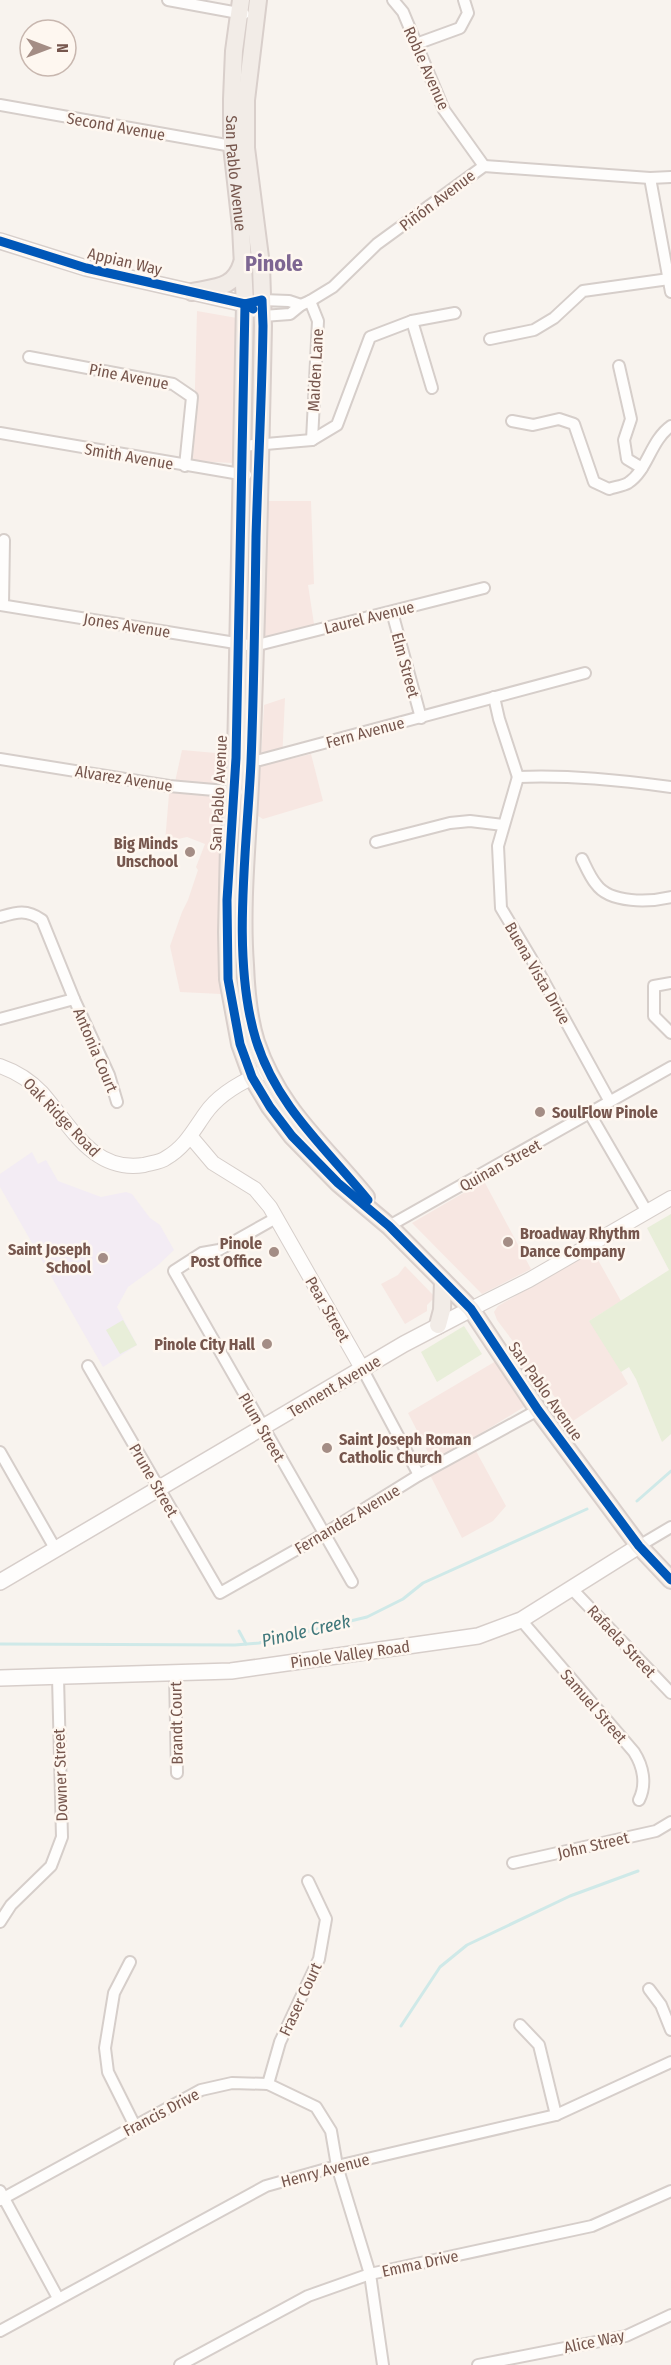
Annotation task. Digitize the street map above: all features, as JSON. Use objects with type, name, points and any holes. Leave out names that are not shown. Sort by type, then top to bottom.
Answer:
[{"type":"main road","name":"San Pablo Avenue","points":[[248,7],[234,51],[232,146],[244,256],[242,446],[250,476],[241,792],[243,933],[247,1005],[256,1040],[260,1074],[389,1226],[471,1309],[538,1410],[639,1546],[671,1580]]},
{"type":"main road","name":"San Pablo Avenue","points":[[248,7],[246,148],[258,234],[263,308],[260,445],[250,476]]},
{"type":"main road","name":"Appian Way","points":[[0,241],[86,268],[263,308]]},
{"type":"main road","points":[[192,292],[234,280],[244,256]]},
{"type":"main road","points":[[438,1325],[442,1310],[443,1281]]},
{"type":"main road","name":"Tennent Avenue","points":[[0,1582],[438,1325],[471,1309]]},
{"type":"main road","name":"Pinole Valley Road","points":[[0,1678],[231,1671],[478,1636],[521,1620],[639,1546]]},
{"type":"street","points":[[168,0],[248,7]]},
{"type":"street","name":"Roble Avenue","points":[[393,0],[403,12],[444,110],[484,166]]},
{"type":"street","points":[[416,44],[460,28],[468,13],[464,0]]},
{"type":"street","name":"Second Avenue","points":[[0,105],[232,146]]},
{"type":"street","name":"Piñón Avenue","points":[[263,308],[272,317],[290,314],[333,287],[377,244],[484,166],[650,178],[671,177]]},
{"type":"street","points":[[650,178],[671,292]]},
{"type":"street","points":[[490,339],[534,330],[554,318],[583,291],[669,279]]},
{"type":"street","points":[[263,308],[289,302],[305,303]]},
{"type":"street","name":"Maiden Lane","points":[[305,303],[318,321],[312,440]]},
{"type":"street","name":"Maiden Lane","points":[[242,446],[312,440],[337,425],[370,337],[412,321],[454,313]]},
{"type":"street","points":[[412,321],[432,388]]},
{"type":"street","name":"Pine Avenue","points":[[28,357],[173,384],[192,397],[185,466]]},
{"type":"street","points":[[619,366],[631,419],[624,440],[627,459],[642,468]]},
{"type":"street","points":[[512,421],[533,425],[559,419],[574,424],[594,482],[609,489],[627,483],[642,468],[658,436],[671,426]]},
{"type":"street","name":"Smith Avenue","points":[[0,433],[250,476]]},
{"type":"street","points":[[2,605],[4,540]]},
{"type":"street","name":"Laurel Avenue","points":[[246,645],[392,612],[484,588]]},
{"type":"street","name":"Jones Avenue","points":[[2,605],[246,645]]},
{"type":"street","name":"Elm Street","points":[[392,612],[421,718]]},
{"type":"street","name":"Fern Avenue","points":[[243,759],[260,760],[585,673]]},
{"type":"street","points":[[494,697],[518,777],[561,775],[671,787]]},
{"type":"street","name":"Alvarez Avenue","points":[[0,759],[169,786],[241,792]]},
{"type":"street","name":"Buena Vista Drive","points":[[518,777],[498,846],[501,908],[609,1100]]},
{"type":"street","points":[[376,842],[450,823],[470,821],[503,825]]},
{"type":"street","points":[[582,859],[597,886],[614,896],[650,902],[671,897]]},
{"type":"street","name":"Antonia Court","points":[[0,917],[32,912],[42,920],[74,999],[109,1075],[117,1102]]},
{"type":"street","points":[[671,983],[654,986],[654,1016],[671,1033]]},
{"type":"street","points":[[0,1019],[74,999]]},
{"type":"street","name":"Oak Ridge Road","points":[[0,1066],[18,1073],[41,1093],[66,1126],[102,1159],[131,1167],[166,1159],[191,1137],[206,1113],[224,1094],[260,1074]]},
{"type":"street","name":"Quinan Street","points":[[389,1226],[671,1067]]},
{"type":"street","points":[[590,1114],[647,1212]]},
{"type":"street","name":"Pear Street","points":[[191,1137],[213,1163],[255,1189],[273,1213],[363,1370],[419,1475]]},
{"type":"street","name":"Tennent Avenue","points":[[471,1309],[529,1280],[671,1198]]},
{"type":"street","name":"Plum Street","points":[[273,1213],[219,1250],[202,1253],[174,1270],[352,1582]]},
{"type":"street","name":"Prune Street","points":[[88,1366],[220,1593]]},
{"type":"street","name":"Fernandez Avenue","points":[[220,1593],[324,1534],[419,1475],[447,1462],[538,1410]]},
{"type":"street","points":[[0,1454],[56,1550]]},
{"type":"street","name":"Pinole Valley Road","points":[[639,1546],[671,1527]]},
{"type":"street","name":"Rafaela Street","points":[[572,1589],[671,1693]]},
{"type":"street","name":"Samuel Street","points":[[521,1620],[634,1752],[641,1763],[644,1777],[639,1800]]},
{"type":"street","name":"Brandt Court","points":[[175,1674],[177,1773]]},
{"type":"street","name":"Downer Street","points":[[0,1922],[10,1905],[51,1866],[62,1837],[58,1677]]},
{"type":"street","name":"John Street","points":[[513,1863],[656,1831],[671,1822]]},
{"type":"street","name":"Fraser Court","points":[[268,2084],[280,2042],[320,1959],[326,1919],[309,1881]]},
{"type":"street","points":[[130,1962],[114,1993],[105,2048],[108,2072],[135,2126]]},
{"type":"street","points":[[649,1989],[661,2005],[671,2030]]},
{"type":"street","points":[[520,2025],[539,2045],[556,2115]]},
{"type":"street","name":"Henry Avenue","points":[[0,2331],[266,2186],[338,2166],[556,2115],[671,2062]]},
{"type":"street","name":"Francis Drive","points":[[1,2196],[201,2090],[232,2083],[268,2084],[316,2107],[331,2131],[338,2166],[370,2274],[383,2365]]},
{"type":"street","name":"Emma Drive","points":[[180,2365],[308,2296],[370,2274],[592,2226],[671,2191]]},
{"type":"street","points":[[1,2196],[58,2298]]},
{"type":"street","name":"Alice Way","points":[[478,2365],[626,2336],[671,2315]]},
{"type":"shaded area","points":[[197,311],[237,318],[233,463],[193,461]]},
{"type":"shaded area","points":[[268,501],[311,501],[314,584],[308,585],[314,624],[261,640],[263,531]]},
{"type":"shaded area","points":[[285,698],[282,761],[311,754],[323,801],[263,819],[258,816],[264,705]]},
{"type":"shaded area","points":[[182,750],[227,754],[218,973],[221,994],[180,992],[170,946],[188,900],[198,870],[196,867],[205,844],[187,837],[165,842],[169,794],[175,782]]},
{"type":"shaded area","name":"Saint Joseph School","points":[[32,1152],[38,1164],[46,1160],[58,1181],[101,1197],[126,1192],[132,1194],[150,1218],[160,1225],[174,1250],[157,1266],[128,1287],[117,1307],[137,1345],[103,1367],[0,1187],[0,1174]]},
{"type":"shaded area","points":[[484,1181],[531,1269],[482,1294],[412,1223]]},
{"type":"shaded area","points":[[593,1251],[621,1301],[589,1321],[595,1326],[628,1384],[573,1421],[550,1391],[470,1440],[506,1506],[493,1521],[462,1538],[426,1467],[433,1462],[408,1413],[518,1348],[497,1320],[494,1312],[498,1306]]},
{"type":"shaded area","points":[[405,1266],[435,1297],[436,1301],[432,1300],[427,1305],[427,1311],[405,1324],[381,1284],[398,1275]]},
{"type":"green space","points":[[671,1214],[671,1434],[662,1442],[629,1367],[621,1372],[589,1321],[669,1270],[647,1228]]},
{"type":"green space","points":[[123,1320],[137,1345],[120,1354],[106,1330]]},
{"type":"green space","points":[[464,1326],[482,1354],[437,1382],[421,1352]]},
{"type":"waterway","name":"Pinole Creek","points":[[637,1501],[671,1471]]},
{"type":"waterway","name":"Pinole Creek","points":[[0,1644],[235,1645],[259,1643],[367,1617],[403,1599],[423,1583],[587,1509]]},
{"type":"waterway","points":[[239,1631],[246,1644]]},
{"type":"waterway","points":[[401,2026],[440,1967],[467,1945],[570,1896],[638,1871]]},
{"type":"cycle path","points":[[0,241],[86,268],[245,304],[253,309]]},
{"type":"cycle path","points":[[245,304],[262,300],[263,326],[252,734],[242,939],[248,1008],[256,1040],[276,1086],[304,1126],[368,1200]]},
{"type":"cycle path","points":[[245,304],[236,758],[227,900],[228,979],[240,1044],[252,1077],[270,1107],[292,1136],[338,1183],[389,1226],[471,1309],[538,1410],[639,1546],[671,1580]]},
{"type":"place","name":"Big Minds Unschool","points":[[190,852]]},
{"type":"place","name":"SoulFlow Pinole","points":[[540,1112]]},
{"type":"place","name":"Broadway Rhythm Dance Company","points":[[508,1242]]},
{"type":"place","name":"Pinole Post Office","points":[[274,1252]]},
{"type":"place","name":"Saint Joseph School","points":[[103,1258]]},
{"type":"place","name":"Pinole City Hall","points":[[267,1344]]},
{"type":"place","name":"Saint Joseph Roman Catholic Church","points":[[327,1448]]},
{"type":"district","name":"Pinole","points":[[274,263]]}]
